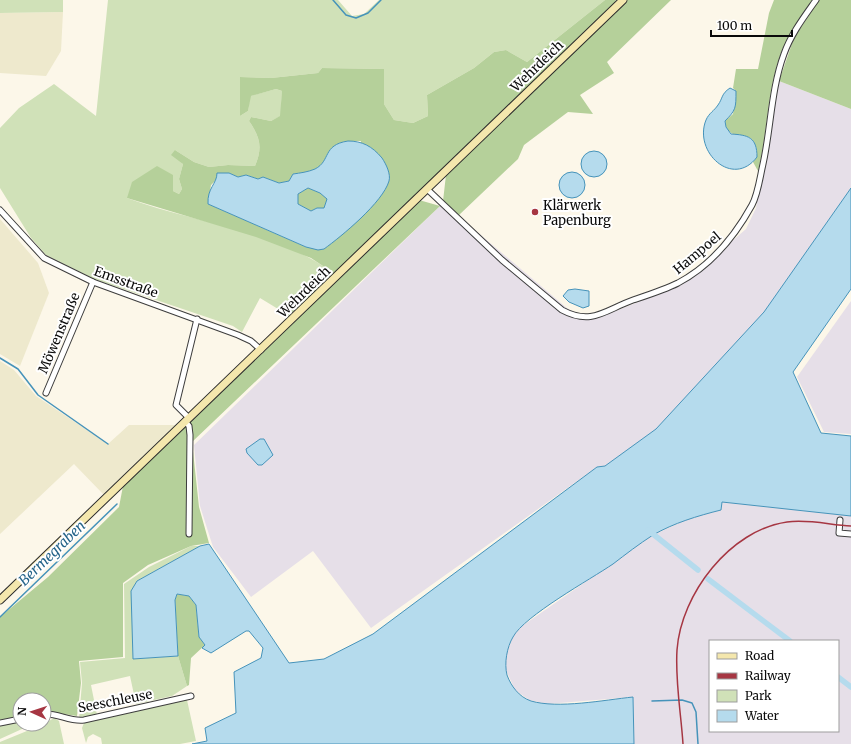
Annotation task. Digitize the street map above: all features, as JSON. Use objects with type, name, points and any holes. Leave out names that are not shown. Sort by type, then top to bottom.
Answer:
[{"type":"street","name":"Wehrdeich","points":[[0,600],[623,0]]},
{"type":"street","name":"Hampoel","points":[[426,189],[502,260],[555,305],[572,315],[582,318],[600,315],[677,283],[703,266],[733,237],[752,204],[763,164],[776,80],[790,38],[816,0]]},
{"type":"street","name":"Emsstraße","points":[[0,210],[44,258],[93,282],[197,319],[251,341],[261,350]]},
{"type":"street","name":"Möwenstraße","points":[[46,393],[93,282]]},
{"type":"street","points":[[189,534],[190,435],[187,420],[176,405],[197,319]]},
{"type":"street","points":[[840,520],[839,533],[851,534]]},
{"type":"street","name":"Seeschleuse","points":[[52,714],[70,720],[84,720],[191,696]]},
{"type":"street","points":[[0,723],[12,721]]},
{"type":"shaded area","points":[[63,12],[61,51],[46,76],[0,73],[0,13]]},
{"type":"shaded area","points":[[779,81],[851,109],[851,188],[764,312],[656,429],[605,466],[597,467],[371,628],[313,551],[251,597],[213,547],[200,506],[194,445],[443,203],[568,309],[582,315],[598,318],[683,284],[746,229],[756,208]]},
{"type":"shaded area","points":[[0,219],[38,263],[49,293],[20,366],[0,354]]},
{"type":"shaded area","points":[[851,301],[851,434],[824,432],[797,377]]},
{"type":"shaded area","points":[[0,361],[14,370],[36,396],[108,444],[129,425],[176,425],[104,495],[74,464],[0,534]]},
{"type":"shaded area","points":[[722,502],[851,516],[851,744],[634,744],[633,697],[547,704],[529,700],[515,690],[505,668],[507,652],[513,636],[522,626],[653,535],[690,518],[721,510]]},
{"type":"green space","points":[[0,0],[63,0],[63,12],[0,13]]},
{"type":"green space","points":[[108,0],[338,0],[352,16],[364,14],[379,0],[605,0],[527,62],[506,50],[494,52],[474,68],[427,95],[428,116],[413,123],[394,120],[384,104],[384,69],[322,68],[318,73],[271,78],[240,77],[240,116],[248,111],[250,96],[276,89],[282,91],[281,116],[271,121],[251,117],[249,121],[256,132],[260,148],[255,166],[228,165],[209,167],[194,162],[175,150],[183,164],[179,179],[182,189],[179,194],[173,191],[127,198],[178,214],[231,228],[283,245],[307,256],[329,270],[283,312],[260,298],[242,332],[233,326],[94,279],[46,255],[31,238],[0,188],[0,128],[19,108],[54,84],[96,116]]},
{"type":"green space","points":[[605,0],[616,0],[612,7],[341,268],[287,317],[283,312],[329,270],[311,258],[256,237],[127,198],[132,182],[157,166],[173,175],[173,191],[179,194],[182,189],[179,179],[183,164],[171,155],[175,150],[194,162],[209,167],[228,165],[255,166],[260,148],[256,132],[249,121],[251,117],[271,121],[280,116],[282,91],[276,89],[251,96],[248,111],[240,116],[240,77],[271,78],[318,73],[322,68],[384,69],[384,104],[394,120],[413,123],[428,116],[427,95],[474,68],[494,52],[506,50],[527,62]],"holes":[[[348,141],[361,141],[349,227],[324,249],[306,247],[208,204],[211,185],[217,179],[217,173],[229,173],[238,177],[246,175],[258,179],[263,177],[279,183],[289,181],[293,174],[310,171],[320,166],[334,146]]]},
{"type":"green space","points":[[626,0],[671,0],[607,62],[614,73],[580,95],[593,114],[568,112],[524,145],[518,159],[459,215],[443,201],[446,175]]},
{"type":"green space","points":[[774,0],[813,0],[787,39],[776,67],[758,171],[753,162],[757,154],[754,142],[748,137],[730,132],[727,129],[725,121],[733,114],[736,91],[733,88],[736,69],[758,69],[769,13]]},
{"type":"green space","points":[[819,0],[851,0],[851,109],[779,81],[794,38]]},
{"type":"green space","points":[[308,188],[320,193],[328,199],[324,208],[317,208],[311,211],[298,204],[298,194]]},
{"type":"green space","points":[[419,200],[440,206],[192,442],[199,507],[209,543],[191,546],[148,565],[123,583],[123,657],[79,661],[81,683],[77,716],[52,712],[52,692],[12,692],[12,718],[0,720],[0,617],[48,577],[119,507],[123,486]]},
{"type":"green space","points":[[191,546],[200,546],[137,581],[133,659],[178,656],[187,686],[172,696],[136,704],[130,676],[91,685],[97,715],[79,719],[82,683],[80,662],[125,658],[124,584],[149,567]]},
{"type":"green space","points":[[177,594],[189,596],[196,605],[199,637],[205,645],[191,658],[189,685],[187,686],[178,656],[175,600]]},
{"type":"green space","points":[[187,700],[196,741],[180,744],[102,744],[101,738],[93,734],[88,737],[86,743],[82,728],[84,723]]},
{"type":"green space","points":[[54,718],[59,721],[64,744],[0,744],[0,742],[24,732],[52,732],[52,719]]},
{"type":"green space","points":[[12,723],[12,732],[15,732],[0,739],[0,726]]},
{"type":"water","points":[[730,88],[736,91],[736,101],[735,108],[725,121],[726,127],[731,134],[747,136],[750,138],[757,150],[757,157],[747,166],[737,169],[727,168],[710,154],[705,144],[703,132],[707,118],[718,105],[725,92]]},
{"type":"water","points":[[353,141],[371,147],[384,160],[388,169],[389,181],[379,199],[371,208],[341,236],[324,249],[318,250],[306,247],[208,204],[210,190],[217,177],[217,173],[229,173],[238,177],[246,175],[258,179],[263,177],[279,183],[289,181],[293,174],[310,171],[320,166],[330,150],[340,143]],"holes":[[[308,188],[320,193],[327,199],[324,208],[317,208],[311,211],[298,204],[298,194]]]},
{"type":"water","points":[[594,151],[603,155],[607,164],[603,173],[594,177],[585,173],[581,164],[585,155]]},
{"type":"water","points":[[572,172],[581,176],[585,185],[581,194],[572,198],[563,194],[559,185],[563,176]]},
{"type":"water","points":[[851,188],[851,289],[793,372],[821,433],[851,436],[851,516],[722,502],[721,510],[686,520],[653,535],[613,564],[559,598],[520,628],[509,645],[506,660],[507,675],[516,691],[531,701],[567,704],[633,697],[634,744],[192,744],[207,741],[205,728],[236,713],[234,672],[261,658],[263,648],[249,631],[246,631],[211,653],[202,648],[205,645],[199,637],[196,605],[189,596],[177,594],[175,600],[178,656],[133,659],[131,591],[137,581],[200,546],[209,544],[289,663],[324,659],[373,634],[597,467],[605,466],[656,429],[764,312]]},
{"type":"water","points":[[575,289],[589,291],[589,306],[583,308],[569,302],[563,296],[568,290]]},
{"type":"water","points":[[260,439],[264,439],[273,455],[262,465],[258,465],[247,453],[246,449]]},
{"type":"waterway","points":[[333,0],[346,15],[356,18],[368,13],[381,0]]},
{"type":"waterway","points":[[0,358],[18,369],[38,395],[108,444]]},
{"type":"waterway","name":"Bermegraben","points":[[0,617],[117,504]]},
{"type":"waterway","points":[[648,530],[698,570]]},
{"type":"waterway","points":[[708,579],[789,640]]},
{"type":"waterway","points":[[839,678],[851,687]]},
{"type":"waterway","points":[[652,701],[682,700],[692,703],[696,712],[698,744]]},
{"type":"railway","points":[[683,744],[677,685],[677,650],[681,629],[688,608],[699,587],[712,568],[728,551],[746,538],[766,528],[795,521],[851,526]]},
{"type":"place","name":"Klärwerk Papenburg","points":[[535,212]]}]
